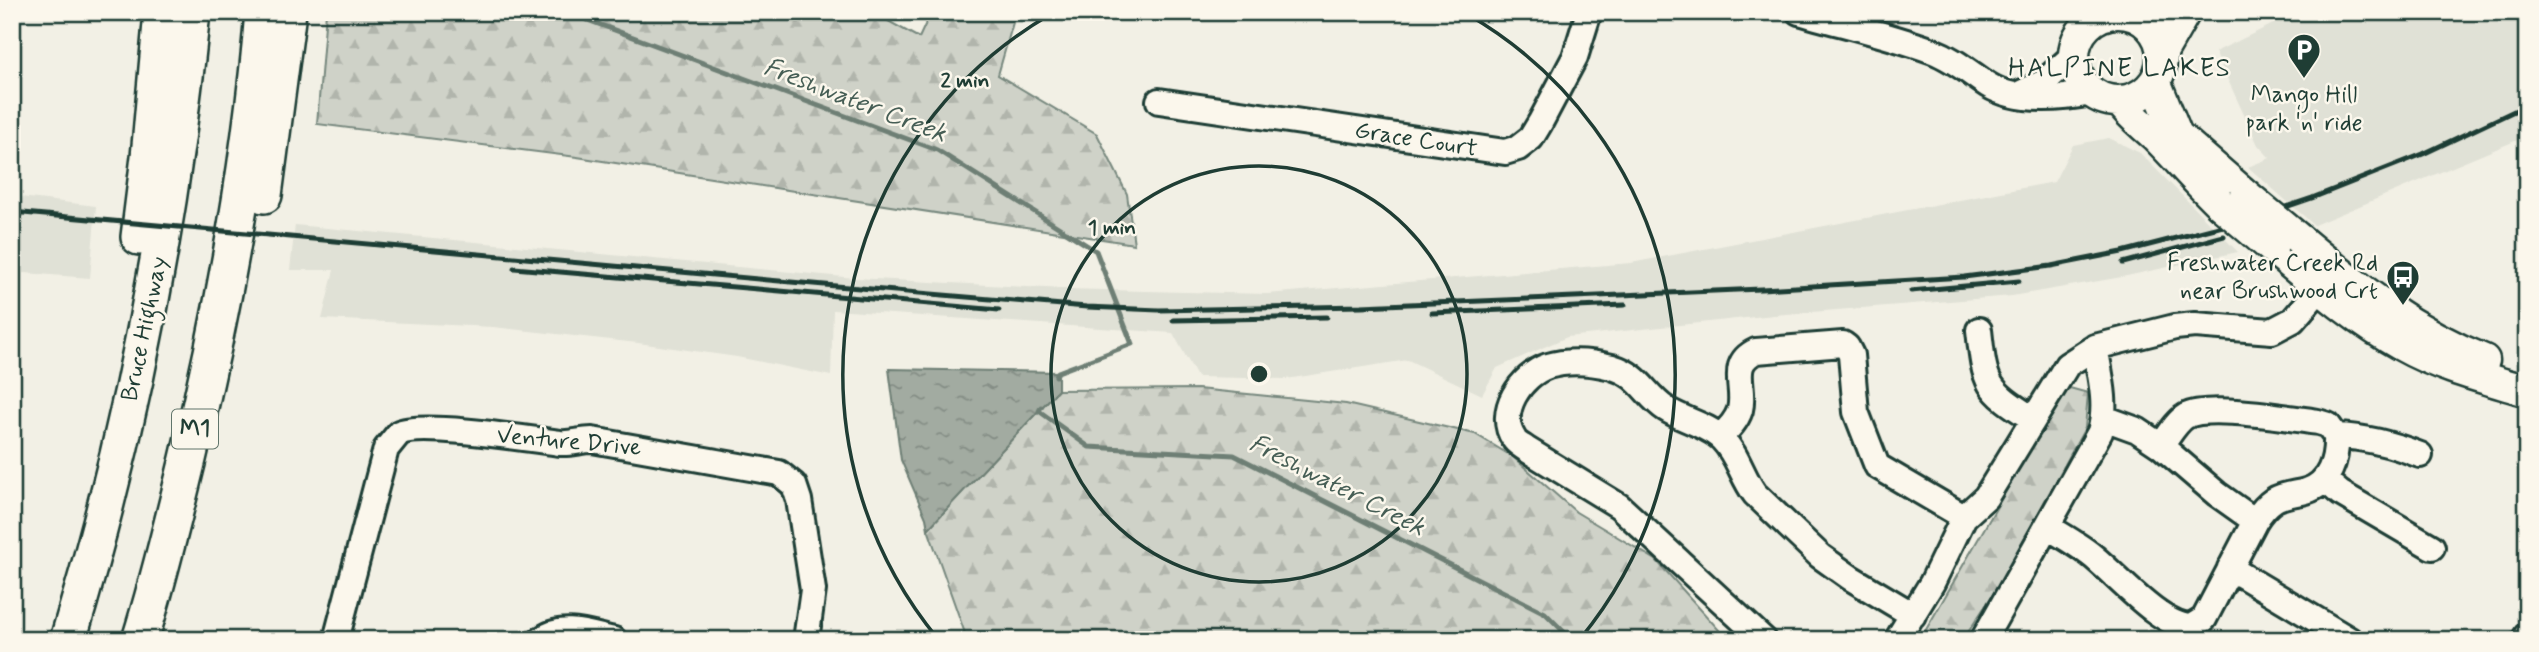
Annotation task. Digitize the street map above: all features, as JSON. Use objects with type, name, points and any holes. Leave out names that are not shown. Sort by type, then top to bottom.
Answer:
[{"type":"highway","points":[[134,386],[119,356],[134,279],[145,192],[162,12]]},
{"type":"highway","name":"Bruce Highway","points":[[68,640],[134,386],[162,249],[184,94],[192,12]]},
{"type":"highway","name":"M1","points":[[140,640],[155,594],[217,328],[250,125],[263,12]]},
{"type":"highway","points":[[155,594],[190,551],[211,466],[251,276],[272,146],[288,12]]},
{"type":"main road","points":[[2162,52],[2185,12]]},
{"type":"main road","points":[[2106,97],[2134,99],[2146,92],[2161,67],[2162,52],[2152,29],[2127,13],[2108,14],[2085,20],[2074,55],[2075,69],[2082,83],[2106,97],[2157,137],[2194,180],[2233,199]]},
{"type":"main road","points":[[2155,81],[2176,135],[2233,199],[2328,279],[2356,317],[2402,346],[2451,368],[2527,391]]},
{"type":"main road","points":[[2328,279],[2374,300],[2421,330],[2480,359],[2527,375]]},
{"type":"street","name":"Grace Court","points":[[1159,101],[1505,152],[1518,148],[1531,138],[1575,57],[1589,12]]},
{"type":"street","points":[[1799,12],[1933,51],[1958,63],[1995,88],[2044,99],[2106,97]]},
{"type":"street","points":[[2019,94],[2044,82],[2074,55]]},
{"type":"street","points":[[1897,640],[1933,583],[1941,561],[1964,517],[1986,497],[2062,370],[2095,347],[2175,327],[2272,331],[2293,320],[2328,279]]},
{"type":"street","points":[[1979,330],[1983,368],[1990,386],[2004,401],[2033,419]]},
{"type":"street","points":[[1720,437],[1735,422],[1740,410],[1740,370],[1747,355],[1756,351],[1843,344],[1850,350],[1851,355],[1856,412],[1877,466],[1964,517]]},
{"type":"street","points":[[1988,637],[2019,573],[2095,443],[2104,418],[2095,347]]},
{"type":"street","points":[[1764,640],[1619,506],[1514,439],[1507,419],[1515,393],[1537,371],[1564,363],[1589,363],[1613,367],[1630,374],[1667,410],[1720,437],[1731,450],[1746,482],[1755,494],[1820,556],[1913,615]]},
{"type":"street","points":[[2048,527],[2092,555],[2131,591],[2190,634],[2204,619],[2264,508],[2276,499],[2306,491],[2325,480],[2331,469],[2336,436],[2328,425],[2318,422],[2231,412],[2201,413],[2187,416],[2161,446]]},
{"type":"street","points":[[2104,418],[2137,430],[2161,446],[2217,494],[2255,521]]},
{"type":"street","name":"Venture Drive","points":[[336,640],[386,449],[398,433],[421,429],[536,438],[561,443],[592,440],[766,470],[786,477],[794,485],[799,500],[812,581],[806,640]]},
{"type":"street","points":[[2336,436],[2384,442],[2420,455]]},
{"type":"street","points":[[2325,480],[2340,493],[2432,547]]},
{"type":"street","points":[[2230,568],[2350,640]]},
{"type":"street","points":[[541,640],[549,634],[564,631],[614,640]]},
{"type":"street","points":[[2524,640],[2527,635]]},
{"type":"shaded area","points":[[2298,12],[2527,12],[2527,136],[2314,225],[2248,167],[2270,158],[2258,145],[2215,52]]},
{"type":"shaded area","points":[[2109,138],[2140,153],[2238,252],[2122,277],[2012,296],[1774,315],[1567,337],[1497,368],[1482,395],[1408,360],[1286,379],[1197,377],[1173,333],[833,310],[831,376],[737,357],[638,343],[493,327],[322,319],[334,270],[290,270],[295,225],[855,278],[1065,289],[1267,294],[1631,263],[2054,182],[2073,145]]},
{"type":"shaded area","points":[[12,196],[96,206],[90,278],[12,272]]},
{"type":"green space","points":[[326,12],[872,12],[919,38],[931,12],[1016,12],[998,75],[1097,134],[1127,194],[1134,244],[577,157],[317,124]]},
{"type":"green space","points":[[2066,387],[2088,393],[2085,428],[1997,588],[1963,640],[1920,640]]},
{"type":"green space","points":[[1198,389],[1346,404],[1475,434],[1513,457],[1576,512],[1656,560],[1728,640],[967,639],[928,529],[1058,390]]},
{"type":"water","points":[[889,369],[1058,372],[1058,390],[928,529],[926,518],[901,460]]},
{"type":"waterway","name":"Freshwater Creek","points":[[566,12],[937,150],[1096,251],[1132,344],[1058,372],[1056,376]]},
{"type":"waterway","name":"Freshwater Creek","points":[[1041,407],[1039,411],[1089,447],[1234,455],[1545,613],[1572,640]]},
{"type":"railway","points":[[12,212],[1087,307],[1159,310],[1361,306],[1761,289],[1964,277],[2051,266],[2122,252],[2250,219],[2312,198],[2423,154],[2527,105]]},
{"type":"railway","points":[[2123,263],[2224,236]]},
{"type":"railway","points":[[514,268],[999,310]]},
{"type":"railway","points":[[1911,291],[2019,281]]},
{"type":"railway","points":[[1432,313],[1625,305]]},
{"type":"railway","points":[[1173,320],[1327,317]]},
{"type":"place","name":"Mango Hill park 'n' ride","points":[[2304,80]]},
{"type":"place","name":"Freshwater Creek Rd near Brushwood Crt","points":[[2403,307]]},
{"type":"district","name":"HALPINE LAKES","points":[[2120,69]]}]
